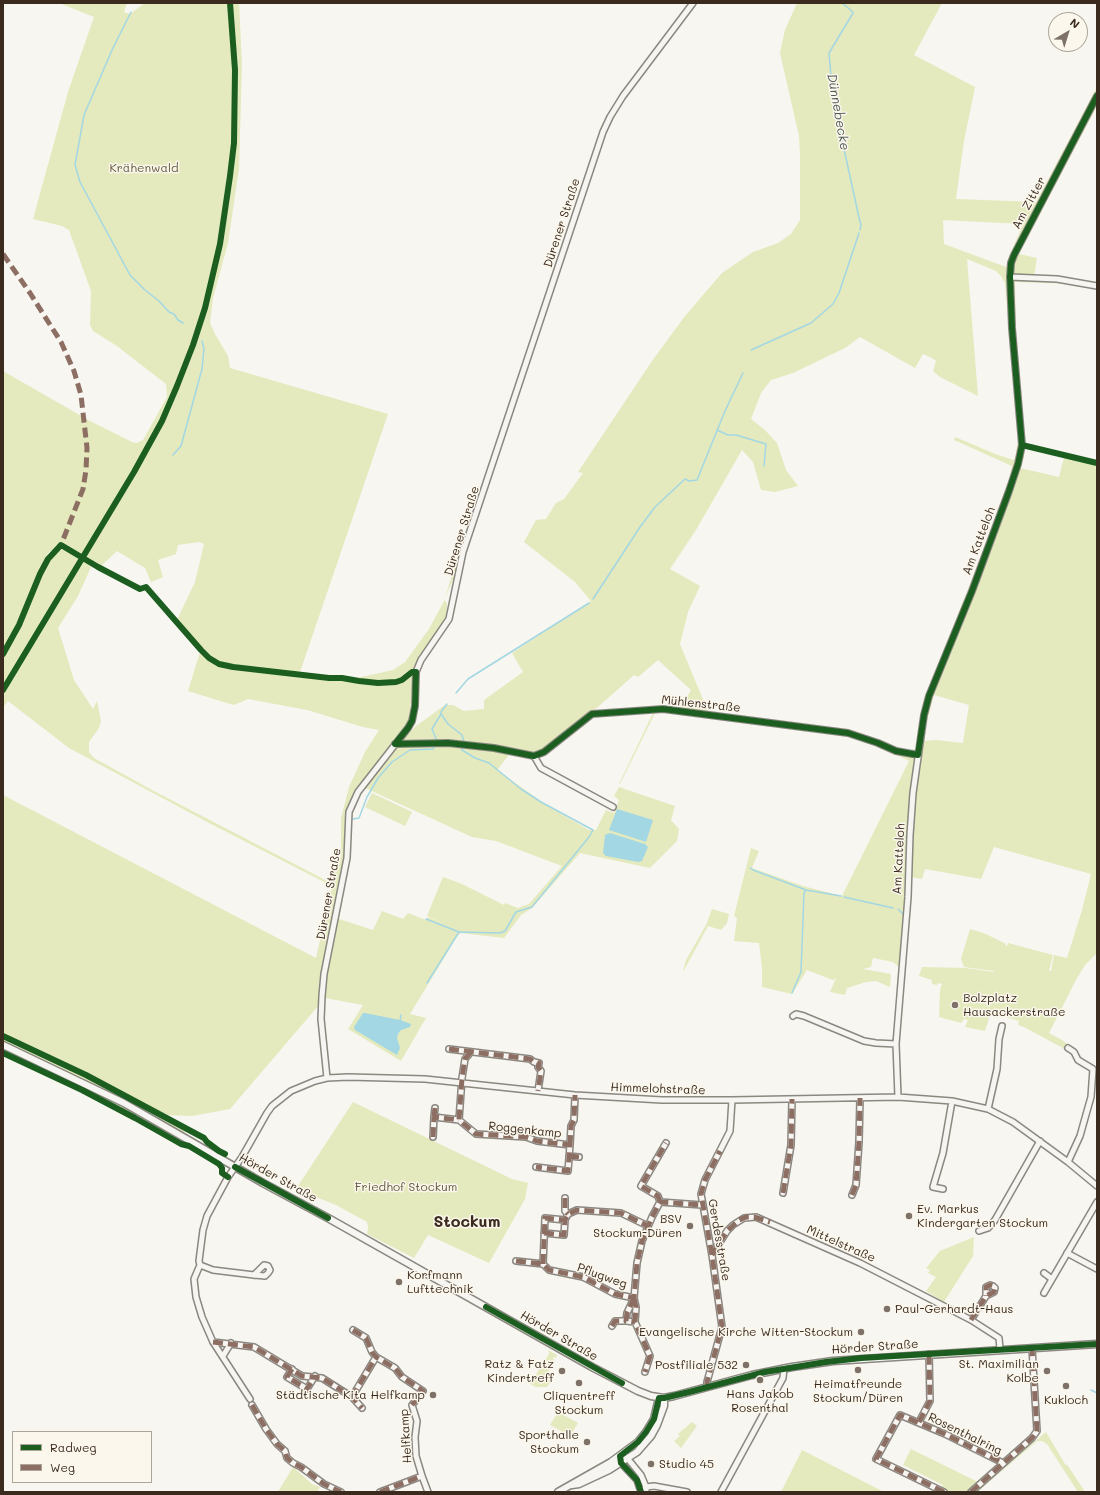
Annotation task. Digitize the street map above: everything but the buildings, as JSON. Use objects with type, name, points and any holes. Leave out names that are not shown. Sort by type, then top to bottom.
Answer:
[{"type":"main road","name":"Hörder Straße","points":[[3,1045],[124,1103],[235,1167],[592,1367],[638,1391],[662,1398],[784,1368],[833,1361],[1000,1349],[1097,1344]]},
{"type":"main road","points":[[558,1492],[620,1456],[638,1442],[654,1419],[662,1398]]},
{"type":"main road","points":[[571,1485],[590,1480],[628,1459],[642,1447],[654,1432],[660,1419],[662,1398]]},
{"type":"main road","points":[[620,1456],[628,1459]]},
{"type":"main road","points":[[620,1456],[621,1463]]},
{"type":"street","name":"Dürener Straße","points":[[327,1078],[321,1019],[322,996],[324,974],[347,858],[349,812],[358,792],[412,721],[415,706],[414,681],[417,668],[449,619],[463,552],[603,132],[623,96],[693,3]]},
{"type":"street","name":"Am Zitter","points":[[1012,328],[1010,268],[1014,255],[1097,96]]},
{"type":"street","points":[[1010,277],[1057,280],[1097,286]]},
{"type":"street","name":"Am Katteloh","points":[[898,1097],[896,1044],[904,958],[913,793],[918,755],[924,715],[930,696],[972,591],[1018,464],[1022,444],[1012,328]]},
{"type":"street","name":"Mühlenstraße","points":[[534,756],[544,752],[592,714],[663,710],[848,733],[896,751],[918,755]]},
{"type":"street","points":[[395,744],[464,744],[534,756],[541,768],[613,807]]},
{"type":"street","points":[[793,1016],[796,1014],[804,1016],[864,1041],[896,1044]]},
{"type":"street","points":[[988,1109],[997,1069],[1002,1026]]},
{"type":"street","points":[[1068,1048],[1074,1052],[1078,1060],[1093,1068],[1091,1097],[1080,1136],[1068,1162]]},
{"type":"street","points":[[450,1049],[530,1059],[539,1063],[538,1067],[541,1071],[538,1091]]},
{"type":"street","points":[[434,1117],[458,1120],[461,1082],[465,1059],[471,1052]]},
{"type":"street","name":"Himmelohstraße","points":[[250,1399],[213,1342],[202,1318],[196,1297],[194,1279],[200,1265],[199,1261],[207,1216],[228,1177],[261,1121],[272,1106],[291,1091],[307,1083],[327,1078],[402,1078],[461,1082],[575,1095],[656,1100],[898,1097],[952,1101],[988,1109],[1013,1122],[1068,1162],[1097,1186]]},
{"type":"street","name":"Roggenkamp","points":[[536,1167],[568,1170],[575,1095]]},
{"type":"street","points":[[852,1195],[856,1185],[860,1098]]},
{"type":"street","points":[[783,1193],[791,1146],[792,1099]]},
{"type":"street","name":"Gerdesstraße","points":[[707,1387],[707,1382],[722,1327],[712,1255],[701,1194],[703,1186],[730,1131],[732,1100]]},
{"type":"street","points":[[943,1189],[933,1187],[943,1153],[952,1101]]},
{"type":"street","points":[[433,1137],[435,1108]]},
{"type":"street","name":"Roggenkamp","points":[[458,1120],[476,1134],[526,1137],[537,1141],[570,1144]]},
{"type":"street","points":[[979,1231],[988,1228],[995,1220],[1040,1141]]},
{"type":"street","points":[[666,1143],[641,1186],[658,1196],[660,1202],[702,1205]]},
{"type":"street","name":"Roggenkamp","points":[[569,1156],[579,1157]]},
{"type":"street","points":[[565,1198],[565,1211],[568,1214]]},
{"type":"street","name":"Pflugweg","points":[[645,1372],[650,1356],[635,1322],[636,1306],[634,1298],[637,1263],[642,1241],[660,1202]]},
{"type":"street","points":[[1044,1293],[1097,1202]]},
{"type":"street","points":[[544,1233],[564,1235],[565,1220],[568,1214],[577,1210],[621,1213],[648,1226]]},
{"type":"street","name":"Mittelstraße","points":[[712,1255],[727,1231],[733,1225],[744,1218],[756,1217],[860,1263],[971,1320],[999,1338],[1000,1349]]},
{"type":"street","points":[[543,1264],[545,1218],[565,1220]]},
{"type":"street","points":[[1067,1253],[1097,1269]]},
{"type":"street","name":"Pflugweg","points":[[516,1261],[543,1264],[549,1270],[583,1277],[615,1294],[634,1298]]},
{"type":"street","points":[[200,1265],[213,1270],[254,1275]]},
{"type":"street","points":[[1044,1273],[1052,1279]]},
{"type":"street","points":[[971,1320],[986,1296]]},
{"type":"street","name":"Pflugweg","points":[[626,1321],[627,1313],[634,1298]]},
{"type":"street","points":[[612,1326],[615,1322],[635,1322]]},
{"type":"street","points":[[352,1396],[376,1357],[372,1352],[366,1338],[353,1330]]},
{"type":"street","points":[[213,1342],[254,1347],[302,1376],[315,1376],[322,1378],[352,1396],[362,1408]]},
{"type":"street","points":[[224,1358],[231,1343]]},
{"type":"street","name":"Rosenthalring","points":[[971,1492],[1032,1438],[1037,1431],[1032,1348]]},
{"type":"street","name":"Rosenthalring","points":[[919,1422],[930,1401],[929,1354]]},
{"type":"street","name":"Helfkamp","points":[[376,1357],[395,1368],[402,1377],[423,1391],[412,1405],[416,1421],[416,1456],[428,1492]]},
{"type":"street","points":[[721,1492],[783,1378],[784,1368]]},
{"type":"street","points":[[292,1369],[287,1377],[307,1389],[315,1376]]},
{"type":"street","points":[[297,1383],[302,1376]]},
{"type":"street","points":[[252,1404],[266,1430],[277,1444],[285,1451],[287,1458],[324,1484],[341,1492]]},
{"type":"street","name":"Rosenthalring","points":[[944,1492],[876,1459],[900,1415],[919,1422],[1003,1463]]},
{"type":"street","points":[[628,1459],[638,1471],[646,1490]]},
{"type":"street","points":[[621,1463],[634,1476],[640,1486],[641,1492],[654,1486],[688,1492]]},
{"type":"street","points":[[380,1492],[422,1476]]},
{"type":"green space","name":"Krähenwald","points":[[59,3],[127,3],[124,12],[130,14],[145,3],[239,3],[242,63],[239,169],[228,243],[213,298],[210,323],[228,356],[230,368],[388,414],[299,675],[343,681],[393,670],[405,662],[429,629],[444,600],[447,603],[447,618],[414,667],[409,721],[398,737],[402,741],[416,726],[445,705],[453,705],[464,711],[484,709],[484,700],[523,672],[512,653],[591,601],[575,582],[524,542],[536,520],[546,519],[556,503],[564,499],[583,473],[578,472],[652,361],[685,316],[722,273],[753,252],[778,243],[791,234],[800,220],[799,136],[780,53],[785,30],[797,3],[942,3],[914,55],[975,87],[964,141],[956,199],[1036,202],[1097,87],[1097,106],[1019,254],[1037,258],[1034,276],[1078,284],[1015,282],[1016,330],[1025,441],[1024,457],[1020,468],[1059,477],[1064,457],[1097,464],[1097,953],[1085,965],[1076,980],[1049,1033],[1067,1044],[1072,1053],[1018,1025],[1019,1021],[991,1012],[985,1031],[965,1027],[968,1020],[964,1019],[961,1023],[939,1017],[940,990],[942,984],[932,984],[932,980],[919,976],[922,967],[965,968],[994,972],[964,967],[961,959],[970,929],[986,934],[1006,944],[1005,946],[1007,946],[1008,943],[1053,955],[1049,971],[1051,971],[1054,955],[1067,958],[1082,910],[1091,874],[994,847],[981,879],[925,869],[922,879],[911,877],[904,914],[900,968],[893,962],[873,958],[871,967],[863,969],[891,974],[890,987],[876,981],[866,982],[847,988],[845,995],[830,992],[836,978],[833,980],[807,970],[792,994],[762,987],[762,968],[759,943],[734,941],[737,918],[734,916],[751,848],[759,851],[752,868],[803,886],[842,896],[909,761],[877,745],[851,736],[677,713],[655,713],[619,784],[653,713],[600,716],[680,709],[691,690],[658,660],[638,677],[634,675],[599,706],[543,751],[533,755],[513,750],[497,770],[548,806],[589,830],[596,830],[606,810],[614,813],[619,800],[614,796],[619,787],[675,806],[671,820],[679,829],[677,841],[650,868],[580,853],[532,908],[521,915],[504,938],[461,933],[458,935],[410,1014],[426,1018],[401,1061],[348,1029],[363,1005],[325,998],[230,1109],[192,1116],[168,1115],[78,1069],[3,1034],[3,795],[316,958],[332,886],[211,824],[69,748],[8,701],[3,708],[3,657],[20,626],[43,573],[53,555],[59,550],[76,554],[91,567],[78,596],[58,628],[74,680],[93,709],[97,701],[101,721],[99,728],[89,742],[89,752],[94,758],[152,790],[331,883],[337,862],[341,857],[341,818],[349,787],[365,752],[379,730],[363,727],[307,710],[248,699],[234,705],[188,691],[200,652],[175,624],[195,582],[204,544],[199,542],[178,545],[176,554],[158,560],[163,577],[151,582],[145,568],[117,551],[100,567],[65,545],[57,547],[48,553],[20,618],[3,650],[3,371],[90,421],[132,442],[137,443],[143,440],[167,397],[166,384],[117,346],[93,331],[90,325],[91,291],[69,230],[62,226],[33,219],[68,92],[94,17]],"holes":[[[943,220],[1023,224],[1006,267],[944,244]],[[967,259],[996,271],[1005,283],[1018,441],[1015,458],[1013,460],[955,437],[954,440],[1012,466],[1009,480],[980,559],[927,693],[933,695],[926,714],[921,745],[911,751],[896,748],[879,740],[845,729],[709,714],[680,644],[688,612],[700,586],[670,569],[696,530],[742,450],[753,462],[761,490],[775,492],[798,486],[786,470],[777,443],[765,430],[751,419],[761,393],[771,380],[793,373],[845,348],[860,337],[915,368],[923,354],[932,358],[936,361],[933,371],[940,377],[978,396]],[[934,695],[969,705],[963,743],[936,740],[923,741]],[[363,787],[472,837],[496,841],[562,866],[529,904],[518,908],[505,903],[504,905],[462,884],[443,877],[427,916],[445,924],[428,917],[426,920],[408,913],[403,919],[382,911],[373,930],[339,919],[345,888],[346,818],[351,802]]]},
{"type":"green space","points":[[688,3],[697,3],[627,96],[604,137],[500,448],[496,447],[463,546],[456,573],[445,598],[461,546],[605,119],[614,104]]},
{"type":"green space","points":[[372,793],[412,812],[405,826],[365,807]]},
{"type":"green space","points":[[712,909],[729,914],[727,923],[721,930],[708,926],[683,972],[686,960],[706,925]]},
{"type":"green space","points":[[3,1037],[107,1087],[197,1135],[184,1133],[106,1090],[3,1042]]},
{"type":"green space","points":[[52,1072],[115,1102],[135,1113],[135,1116],[51,1074]]},
{"type":"green space","name":"Friedhof Stockum","points":[[353,1102],[512,1179],[528,1183],[525,1199],[489,1263],[428,1235],[414,1258],[367,1234],[367,1222],[336,1205],[296,1189]]},
{"type":"green space","points":[[140,1115],[188,1145],[178,1142],[137,1117]]},
{"type":"green space","points":[[974,1237],[973,1256],[944,1302],[926,1291],[936,1277],[928,1273],[930,1270],[926,1268],[940,1251]]},
{"type":"green space","points":[[548,1350],[557,1355],[556,1358],[553,1358],[554,1360],[549,1370],[550,1383],[547,1387],[536,1387],[530,1384],[549,1354]]},
{"type":"green space","points":[[558,1412],[578,1423],[570,1436],[550,1425]]},
{"type":"green space","points":[[692,1422],[697,1426],[681,1448],[674,1441],[680,1436],[678,1434]]},
{"type":"green space","points":[[1046,1432],[1065,1464],[1068,1466],[1085,1492],[1078,1492],[1047,1444],[1042,1441],[1037,1441],[977,1492],[974,1492]]},
{"type":"green space","points":[[911,1449],[980,1483],[968,1492],[948,1492],[941,1489],[943,1485],[903,1465]]},
{"type":"green space","points":[[802,1450],[884,1492],[781,1492]]},
{"type":"green space","points":[[293,1467],[312,1484],[320,1487],[317,1492],[278,1492]]},
{"type":"water","points":[[617,809],[653,820],[646,842],[609,830]]},
{"type":"water","points":[[610,833],[645,844],[648,847],[642,861],[638,862],[606,856],[603,853],[605,835]]},
{"type":"water","points":[[363,1013],[400,1020],[411,1024],[410,1027],[401,1030],[398,1034],[397,1038],[400,1048],[397,1055],[355,1030],[354,1027]]},
{"type":"waterway","name":"Dünnebecke","points":[[842,3],[853,13],[829,53],[833,99],[861,224],[860,230]]},
{"type":"waterway","points":[[131,12],[112,50],[84,115],[75,165],[80,182],[130,275],[169,312],[174,314],[178,320],[183,323]]},
{"type":"waterway","name":"Dünnebecke","points":[[751,350],[811,323],[833,304],[839,293],[859,233]]},
{"type":"waterway","points":[[173,455],[181,446],[202,369],[204,349],[202,341]]},
{"type":"waterway","points":[[593,599],[640,527],[655,507],[685,479],[689,481],[697,480],[725,411],[743,373]]},
{"type":"waterway","points":[[717,430],[728,435],[736,435],[766,444],[764,466]]},
{"type":"waterway","points":[[456,693],[468,679],[589,603]]},
{"type":"waterway","points":[[447,704],[441,714],[448,724],[462,735],[464,742]]},
{"type":"waterway","points":[[437,741],[432,729],[441,714]]},
{"type":"waterway","points":[[353,819],[359,818],[367,797],[378,778],[392,762],[410,750],[433,749],[434,747]]},
{"type":"waterway","points":[[426,919],[459,932],[500,933],[505,931],[516,912],[532,907],[589,837],[593,830],[541,802],[521,789],[489,763],[475,758],[462,750],[463,747]]},
{"type":"waterway","points":[[750,868],[806,890],[841,896]]},
{"type":"waterway","points":[[792,993],[801,972],[804,893],[806,890]]},
{"type":"waterway","points":[[844,897],[893,908]]},
{"type":"waterway","points":[[898,909],[903,914]]},
{"type":"waterway","points":[[427,983],[459,932]]},
{"type":"waterway","points":[[400,1021],[401,1015]]},
{"type":"waterway","points":[[1091,1390],[1097,1393]]},
{"type":"marked path","points":[[3,254],[61,342],[74,371],[81,395],[87,448],[86,470],[83,489],[61,545]]},
{"type":"marked path","points":[[449,1049],[530,1059],[539,1063],[538,1067],[541,1071],[538,1091]]},
{"type":"marked path","points":[[471,1052],[465,1059],[459,1120],[476,1134],[526,1137],[537,1141],[570,1145],[568,1171],[536,1167]]},
{"type":"marked path","points":[[570,1145],[571,1126],[574,1120],[575,1095]]},
{"type":"marked path","points":[[852,1195],[856,1185],[860,1098]]},
{"type":"marked path","points":[[783,1193],[791,1145],[792,1099]]},
{"type":"marked path","points":[[434,1117],[435,1108]]},
{"type":"marked path","points":[[433,1137],[434,1117],[459,1120]]},
{"type":"marked path","points":[[660,1202],[658,1196],[641,1186],[666,1143]]},
{"type":"marked path","points":[[707,1387],[707,1382],[722,1327],[712,1255],[701,1194],[705,1180],[720,1151]]},
{"type":"marked path","points":[[569,1156],[579,1157]]},
{"type":"marked path","points":[[565,1198],[565,1211],[568,1214]]},
{"type":"marked path","points":[[516,1261],[543,1264],[549,1270],[583,1277],[615,1294],[634,1298],[637,1263],[642,1241],[660,1202],[702,1205]]},
{"type":"marked path","points":[[543,1264],[545,1218],[565,1220],[568,1214],[577,1210],[621,1213],[648,1226]]},
{"type":"marked path","points":[[712,1255],[727,1231],[739,1220],[746,1217],[754,1217],[770,1222]]},
{"type":"marked path","points":[[544,1233],[564,1235],[565,1220]]},
{"type":"marked path","points":[[971,1320],[986,1296],[994,1292],[995,1288],[993,1286],[990,1285],[986,1287],[986,1296]]},
{"type":"marked path","points":[[634,1298],[636,1307],[635,1322],[650,1356],[645,1372]]},
{"type":"marked path","points":[[634,1298],[627,1313],[626,1321],[635,1322]]},
{"type":"marked path","points":[[612,1326],[615,1321],[626,1321]]},
{"type":"marked path","points":[[353,1330],[366,1338],[372,1352],[376,1357],[395,1368],[402,1377],[423,1391],[412,1405]]},
{"type":"marked path","points":[[213,1342],[254,1347],[302,1376],[322,1378],[352,1397],[362,1408]]},
{"type":"marked path","points":[[971,1492],[1032,1438],[1037,1431],[1032,1348]]},
{"type":"marked path","points":[[919,1422],[930,1401],[929,1354]]},
{"type":"marked path","points":[[352,1397],[376,1357]]},
{"type":"marked path","points":[[292,1369],[287,1377],[307,1389],[315,1376]]},
{"type":"marked path","points":[[252,1405],[266,1429],[277,1444],[285,1451],[287,1458],[324,1484],[341,1492]]},
{"type":"marked path","points":[[944,1492],[876,1459],[900,1415],[945,1434],[1003,1463]]},
{"type":"marked path","points":[[380,1492],[422,1476]]},
{"type":"cycle path","points":[[3,690],[134,472],[162,421],[193,345],[205,308],[220,244],[234,143],[235,70],[230,3]]},
{"type":"cycle path","points":[[395,744],[448,743],[494,748],[534,756],[544,752],[592,714],[663,709],[848,733],[896,751],[918,755],[924,715],[929,696],[972,591],[1009,491],[1018,464],[1022,445],[1012,328],[1010,277],[1011,263],[1097,96]]},
{"type":"cycle path","points":[[1022,445],[1097,463]]},
{"type":"cycle path","points":[[3,654],[19,625],[40,574],[48,559],[61,545],[98,567],[140,589],[146,587],[201,650],[209,658],[219,664],[233,667],[378,683],[396,682],[402,680],[412,672],[416,672],[415,706],[412,721],[395,744]]},
{"type":"cycle path","points":[[3,1036],[86,1075],[204,1138],[207,1142],[225,1154]]},
{"type":"cycle path","points":[[3,1053],[82,1090],[181,1144],[189,1146],[219,1164],[222,1168],[222,1173],[228,1177]]},
{"type":"cycle path","points":[[235,1167],[328,1218]]},
{"type":"cycle path","points":[[486,1307],[622,1383]]},
{"type":"cycle path","points":[[641,1492],[637,1480],[621,1463],[620,1456],[638,1442],[646,1432],[654,1419],[659,1398],[689,1392],[765,1372],[826,1362],[861,1358],[1097,1344]]},
{"type":"place","name":"Bolzplatz Hausackerstraße","points":[[955,1005]]},
{"type":"place","name":"Ev. Markus Kindergarten Stockum","points":[[909,1216]]},
{"type":"place","name":"BSV Stockum-Düren","points":[[690,1226]]},
{"type":"place","name":"Korfmann Lufttechnik","points":[[399,1282]]},
{"type":"place","name":"Paul-Gerhardt-Haus","points":[[887,1309]]},
{"type":"place","name":"Evangelische Kirche Witten-Stockum","points":[[861,1332]]},
{"type":"place","name":"Postfiliale 532","points":[[746,1365]]},
{"type":"place","name":"Heimatfreunde Stockum/Düren","points":[[858,1370]]},
{"type":"place","name":"Ratz & Fatz Kindertreff","points":[[562,1371]]},
{"type":"place","name":"St. Maximilian Kolbe","points":[[1047,1371]]},
{"type":"place","name":"Hans Jakob Rosenthal","points":[[760,1380]]},
{"type":"place","name":"Cliquentreff Stockum","points":[[579,1383]]},
{"type":"place","name":"Kukloch","points":[[1066,1386]]},
{"type":"place","name":"Städtische Kita Helfkamp","points":[[433,1395]]},
{"type":"place","name":"Sporthalle Stockum","points":[[587,1442]]},
{"type":"place","name":"Studio 45","points":[[651,1464]]},
{"type":"district","name":"Stockum","points":[[467,1222]]}]
